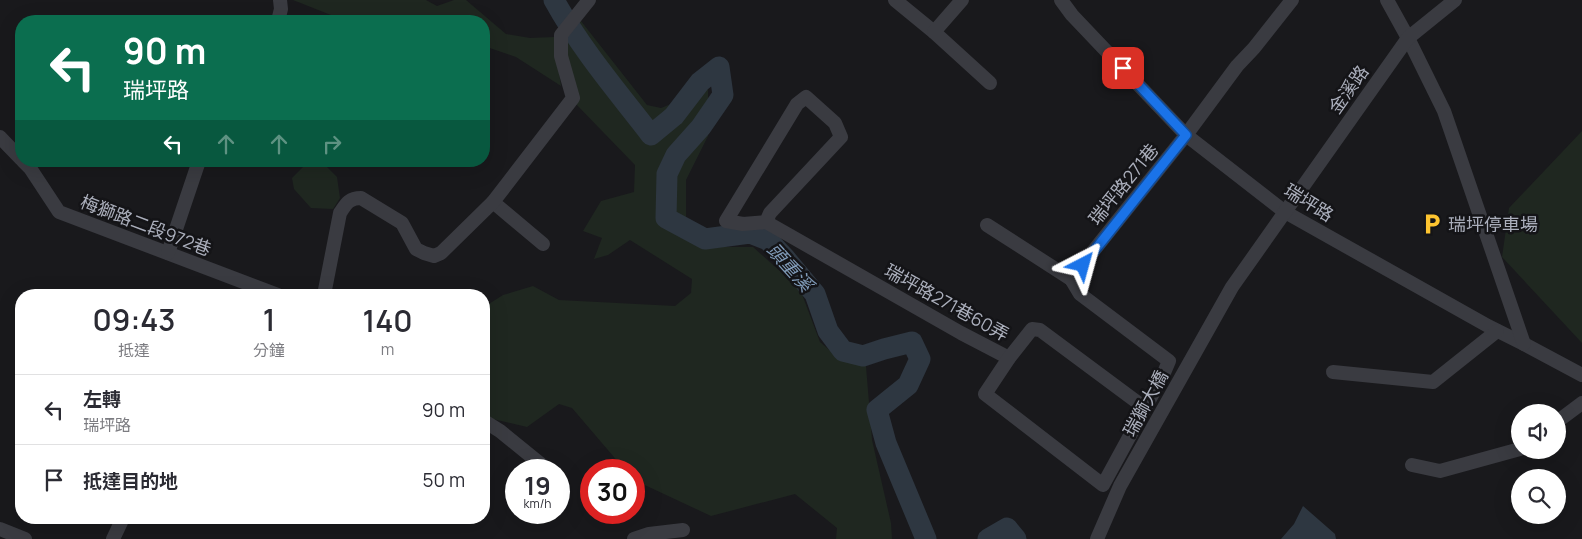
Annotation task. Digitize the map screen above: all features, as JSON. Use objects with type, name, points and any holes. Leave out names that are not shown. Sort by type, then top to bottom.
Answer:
[{"type":"street","points":[[280,0],[280,15]]},
{"type":"street","points":[[325,289],[340,213],[347,202],[361,198],[402,223],[416,249],[424,254],[434,256],[441,253],[493,202],[573,98],[561,56],[561,35],[589,0]]},
{"type":"street","points":[[895,0],[934,32],[990,83]]},
{"type":"street","name":"瑞坪路","points":[[1061,0],[1072,15],[1186,135],[1284,212],[1497,331],[1582,375]]},
{"type":"street","name":"瑞坪路271巷","points":[[1071,279],[1186,135],[1237,66],[1254,48],[1292,0]]},
{"type":"street","points":[[1387,0],[1444,111],[1524,344]]},
{"type":"street","name":"金溪路","points":[[1232,287],[1408,38],[1455,0]]},
{"type":"street","points":[[934,32],[953,3]]},
{"type":"street","points":[[806,97],[835,123],[840,137],[770,213],[766,222],[743,224],[726,221],[797,104],[806,97]]},
{"type":"street","name":"梅獅路二段972巷","points":[[3,146],[15,155]]},
{"type":"street","name":"梅獅路二段972巷","points":[[29,167],[59,212],[262,289]]},
{"type":"street","points":[[168,253],[197,167]]},
{"type":"street","points":[[493,202],[543,244]]},
{"type":"street","name":"瑞坪路271巷60弄","points":[[766,222],[960,333],[1009,358],[1032,329],[1040,330],[1144,408]]},
{"type":"street","points":[[987,225],[1071,279],[1080,294],[1169,361],[1104,485],[985,394],[1009,358]]},
{"type":"street","name":"瑞獅大橋","points":[[1097,539],[1120,486],[1232,287]]},
{"type":"street","points":[[1333,372],[1433,382],[1497,331]]},
{"type":"street","points":[[1566,415],[1582,403]]},
{"type":"street","points":[[490,424],[534,459]]},
{"type":"street","points":[[1412,465],[1440,471],[1511,451]]},
{"type":"street","points":[[113,539],[120,524]]},
{"type":"street","points":[[0,530],[25,539]]},
{"type":"street","points":[[634,539],[649,534],[683,530]]},
{"type":"shaded area","points":[[293,0],[426,0],[437,6],[454,0],[466,0],[484,15],[331,15]]},
{"type":"shaded area","points":[[577,16],[647,105],[661,108],[708,89],[708,136],[686,180],[686,238],[709,247],[753,247],[800,289],[820,342],[841,360],[866,366],[872,440],[891,523],[892,539],[836,539],[837,528],[795,494],[711,516],[645,485],[645,459],[616,459],[572,408],[559,404],[527,427],[490,418],[490,303],[503,295],[533,286],[559,300],[675,306],[691,293],[692,279],[630,240],[608,255],[594,259],[602,238],[583,231],[601,201],[634,192],[635,165],[573,101],[566,46]]},
{"type":"shaded area","points":[[490,20],[506,34],[530,38],[554,37],[561,86],[516,57],[490,48]]},
{"type":"shaded area","points":[[1582,131],[1582,343],[1502,257],[1509,208]]},
{"type":"shaded area","points":[[303,167],[327,167],[337,177],[340,198],[333,209],[311,208],[294,189],[292,178]]},
{"type":"shaded area","points":[[1303,506],[1335,534],[1336,539],[1281,539],[1294,524]]},
{"type":"waterway","name":"頭重溪","points":[[554,0],[588,53],[651,135],[674,116],[700,82],[719,67],[723,95],[701,127],[676,155],[667,174],[666,218],[705,239],[750,233],[768,240],[815,294],[828,331],[843,351],[863,356],[912,342],[920,359],[908,385],[877,410],[886,443],[926,539]]},
{"type":"waterway","name":"頭重溪","points":[[988,539],[1007,528],[1016,539]]},
{"type":"place","name":"瑞坪停車場","points":[[1432,224]]},
{"type":"route","points":[[1083,265],[1186,135],[1123,68]]}]
